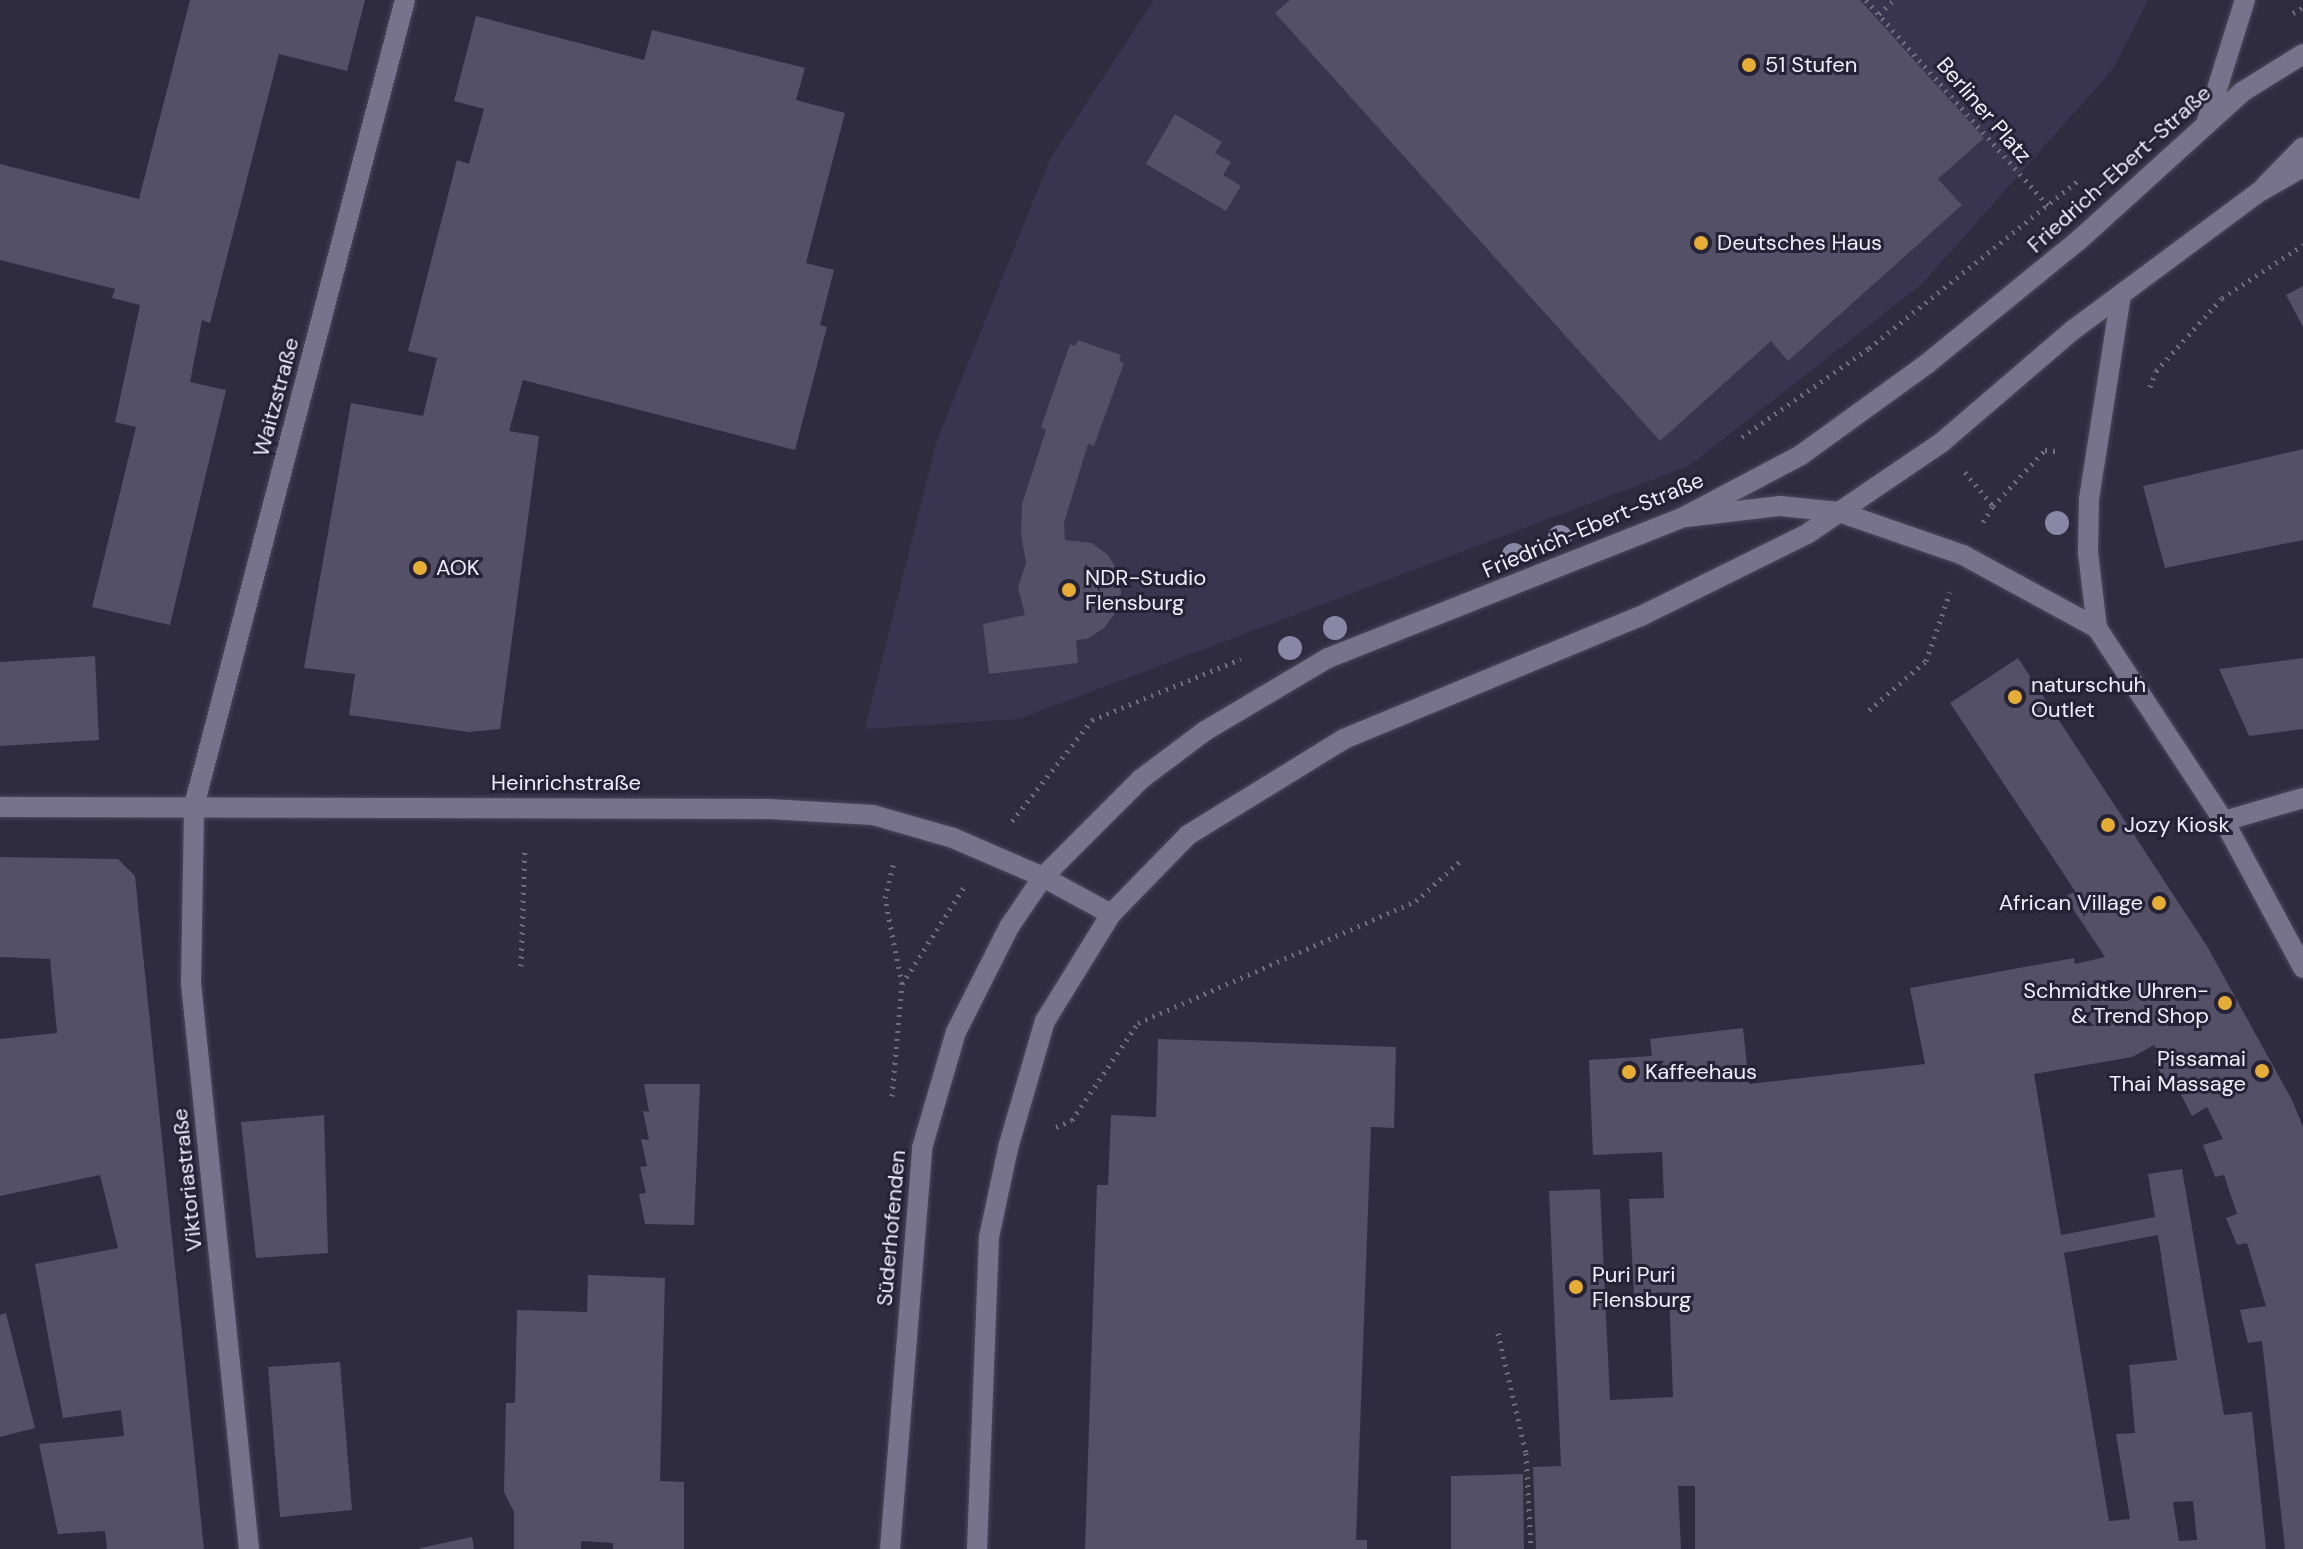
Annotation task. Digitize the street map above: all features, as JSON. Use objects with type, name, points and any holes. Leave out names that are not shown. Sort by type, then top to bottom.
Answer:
[{"type":"main road","name":"Waitzstraße","points":[[194,806],[405,0]]},
{"type":"main road","points":[[2207,121],[2245,0]]},
{"type":"main road","name":"Friedrich-Ebert-Straße","points":[[1009,927],[1043,877],[1141,779],[1205,731],[1328,658],[1684,517],[1801,455],[1928,363],[2079,240],[2242,92],[2303,54]]},
{"type":"main road","points":[[2259,192],[2303,147]]},
{"type":"main road","points":[[977,1549],[989,1237],[1008,1148],[1045,1021],[1111,914],[1188,835],[1344,739],[1641,616],[1807,534],[1941,443],[2073,330],[2259,192],[2303,167]]},
{"type":"main road","points":[[2121,294],[2089,499],[2088,552],[2097,628],[2224,821],[2303,968]]},
{"type":"main road","points":[[1684,517],[1780,506],[1839,512],[1963,555],[2097,628]]},
{"type":"main road","points":[[2224,821],[2303,798]]},
{"type":"main road","name":"Viktoriastraße","points":[[194,806],[191,983],[249,1549]]},
{"type":"main road","name":"Heinrichstraße","points":[[0,807],[769,809],[873,815],[953,838],[1043,877],[1111,914]]},
{"type":"main road","name":"Süderhofenden","points":[[890,1549],[922,1148],[956,1032],[1009,927]]},
{"type":"path","name":"Berliner Platz","points":[[1866,0],[2079,240]]},
{"type":"path","points":[[1879,14],[1893,1]]},
{"type":"path","points":[[2291,14],[2303,7]]},
{"type":"path","points":[[1869,348],[2083,177]]},
{"type":"path","points":[[1869,710],[1926,661],[1963,555],[1993,506],[1987,499]]},
{"type":"path","points":[[521,966],[526,807]]},
{"type":"path","points":[[1008,1148],[1072,1120],[1138,1023],[1416,901],[1460,861]]},
{"type":"path","points":[[1498,1333],[1526,1453],[1531,1549]]},
{"type":"shaded area","points":[[1154,0],[2148,0],[2113,69],[1922,284],[1689,466],[1019,719],[865,729],[937,440],[1051,157]]},
{"type":"building","points":[[190,0],[365,0],[347,71],[279,54],[210,323],[202,320],[190,382],[226,390],[170,625],[92,607],[136,427],[115,422],[140,305],[112,298],[115,289],[0,260],[0,164],[139,199]]},
{"type":"building","name":"Deutsches Haus","points":[[1290,0],[1860,0],[1984,138],[1938,179],[1962,205],[1788,361],[1771,341],[1660,441],[1275,13]]},
{"type":"building","points":[[476,16],[644,60],[652,30],[805,68],[796,100],[845,113],[806,263],[834,270],[820,325],[827,327],[795,450],[523,380],[509,431],[539,436],[500,729],[469,732],[349,715],[355,674],[304,668],[351,403],[423,416],[437,358],[408,351],[457,160],[469,164],[484,109],[454,101]]},
{"type":"building","points":[[1175,114],[1222,142],[1215,153],[1231,162],[1223,175],[1241,186],[1226,211],[1146,164]]},
{"type":"building","points":[[2303,286],[2303,327],[2286,295]]},
{"type":"building","points":[[1078,340],[1121,355],[1119,361],[1124,363],[1094,446],[1088,444],[1064,523],[1065,540],[1092,543],[1108,555],[1119,573],[1121,593],[1116,612],[1104,628],[1087,639],[1076,640],[1078,663],[989,674],[983,624],[1025,615],[1018,587],[1026,563],[1021,534],[1022,504],[1046,430],[1041,427],[1070,344],[1075,346]]},
{"type":"building","points":[[2303,449],[2303,540],[2165,568],[2143,486]]},
{"type":"building","points":[[95,656],[99,740],[0,746],[0,662]]},
{"type":"building","points":[[2018,658],[2207,946],[2292,1100],[2303,1127],[2303,1549],[2285,1549],[2262,1341],[2248,1343],[2240,1310],[2266,1306],[2247,1243],[2237,1245],[2226,1218],[2237,1214],[2224,1175],[2215,1177],[2203,1145],[2223,1139],[2207,1107],[2192,1116],[2176,1085],[2170,1089],[2154,1061],[2162,1058],[2154,1045],[2132,1057],[2034,1074],[2061,1235],[2155,1217],[2148,1174],[2182,1169],[2224,1415],[2252,1412],[2266,1549],[1695,1549],[1695,1486],[1678,1486],[1681,1549],[1536,1549],[1533,1467],[1561,1466],[1549,1191],[1600,1189],[1610,1400],[1673,1397],[1669,1292],[1634,1294],[1629,1199],[1664,1198],[1662,1152],[1593,1155],[1589,1060],[1652,1056],[1650,1039],[1743,1028],[1749,1084],[1925,1064],[1910,988],[2074,958],[2075,964],[2105,957],[2065,897],[2075,891],[1950,703]],"holes":[[[2158,1235],[2177,1360],[2129,1365],[2135,1433],[2116,1434],[2130,1519],[2109,1521],[2064,1253]],[[2193,1501],[2197,1540],[2179,1541],[2173,1502]]]},
{"type":"building","points":[[2303,658],[2303,729],[2249,736],[2219,669]]},
{"type":"building","points":[[0,857],[118,859],[135,876],[204,1549],[107,1549],[105,1531],[58,1534],[39,1444],[124,1436],[121,1410],[63,1418],[35,1264],[118,1248],[100,1175],[0,1196],[0,1039],[57,1033],[50,959],[0,957]]},
{"type":"building","points":[[1158,1039],[1396,1047],[1394,1128],[1371,1127],[1356,1540],[1367,1540],[1367,1549],[1085,1549],[1097,1185],[1108,1185],[1111,1115],[1156,1117]]},
{"type":"building","points":[[644,1084],[700,1084],[694,1225],[645,1224],[639,1194],[646,1193],[640,1167],[647,1166],[641,1139],[649,1140],[643,1111],[649,1112]]},
{"type":"building","points":[[324,1115],[328,1253],[256,1258],[241,1122]]},
{"type":"building","points":[[588,1275],[665,1278],[660,1481],[684,1482],[684,1549],[613,1549],[613,1543],[581,1541],[581,1549],[514,1549],[514,1512],[504,1492],[506,1403],[515,1403],[517,1310],[587,1312]]},
{"type":"building","points":[[6,1313],[35,1428],[0,1437],[0,1315]]},
{"type":"building","points":[[340,1362],[352,1510],[280,1517],[268,1367]]},
{"type":"building","points":[[1523,1474],[1524,1549],[1451,1549],[1451,1476]]},
{"type":"building","points":[[472,1537],[474,1549],[420,1549],[420,1548]]},
{"type":"place","name":"51 Stufen","points":[[1749,65]]},
{"type":"place","name":"Deutsches Haus","points":[[1701,243]]},
{"type":"place","name":"AOK","points":[[420,568]]},
{"type":"place","name":"NDR-Studio Flensburg","points":[[1069,590]]},
{"type":"place","name":"naturschuh Outlet","points":[[2015,697]]},
{"type":"place","name":"Jozy Kiosk","points":[[2108,825]]},
{"type":"place","name":"African Village","points":[[2159,903]]},
{"type":"place","name":"Schmidtke Uhren- & Trend Shop","points":[[2225,1003]]},
{"type":"place","name":"Pissamai Thai Massage","points":[[2262,1071]]},
{"type":"place","name":"Kaffeehaus","points":[[1629,1072]]},
{"type":"place","name":"Puri Puri Flensburg","points":[[1576,1287]]}]
